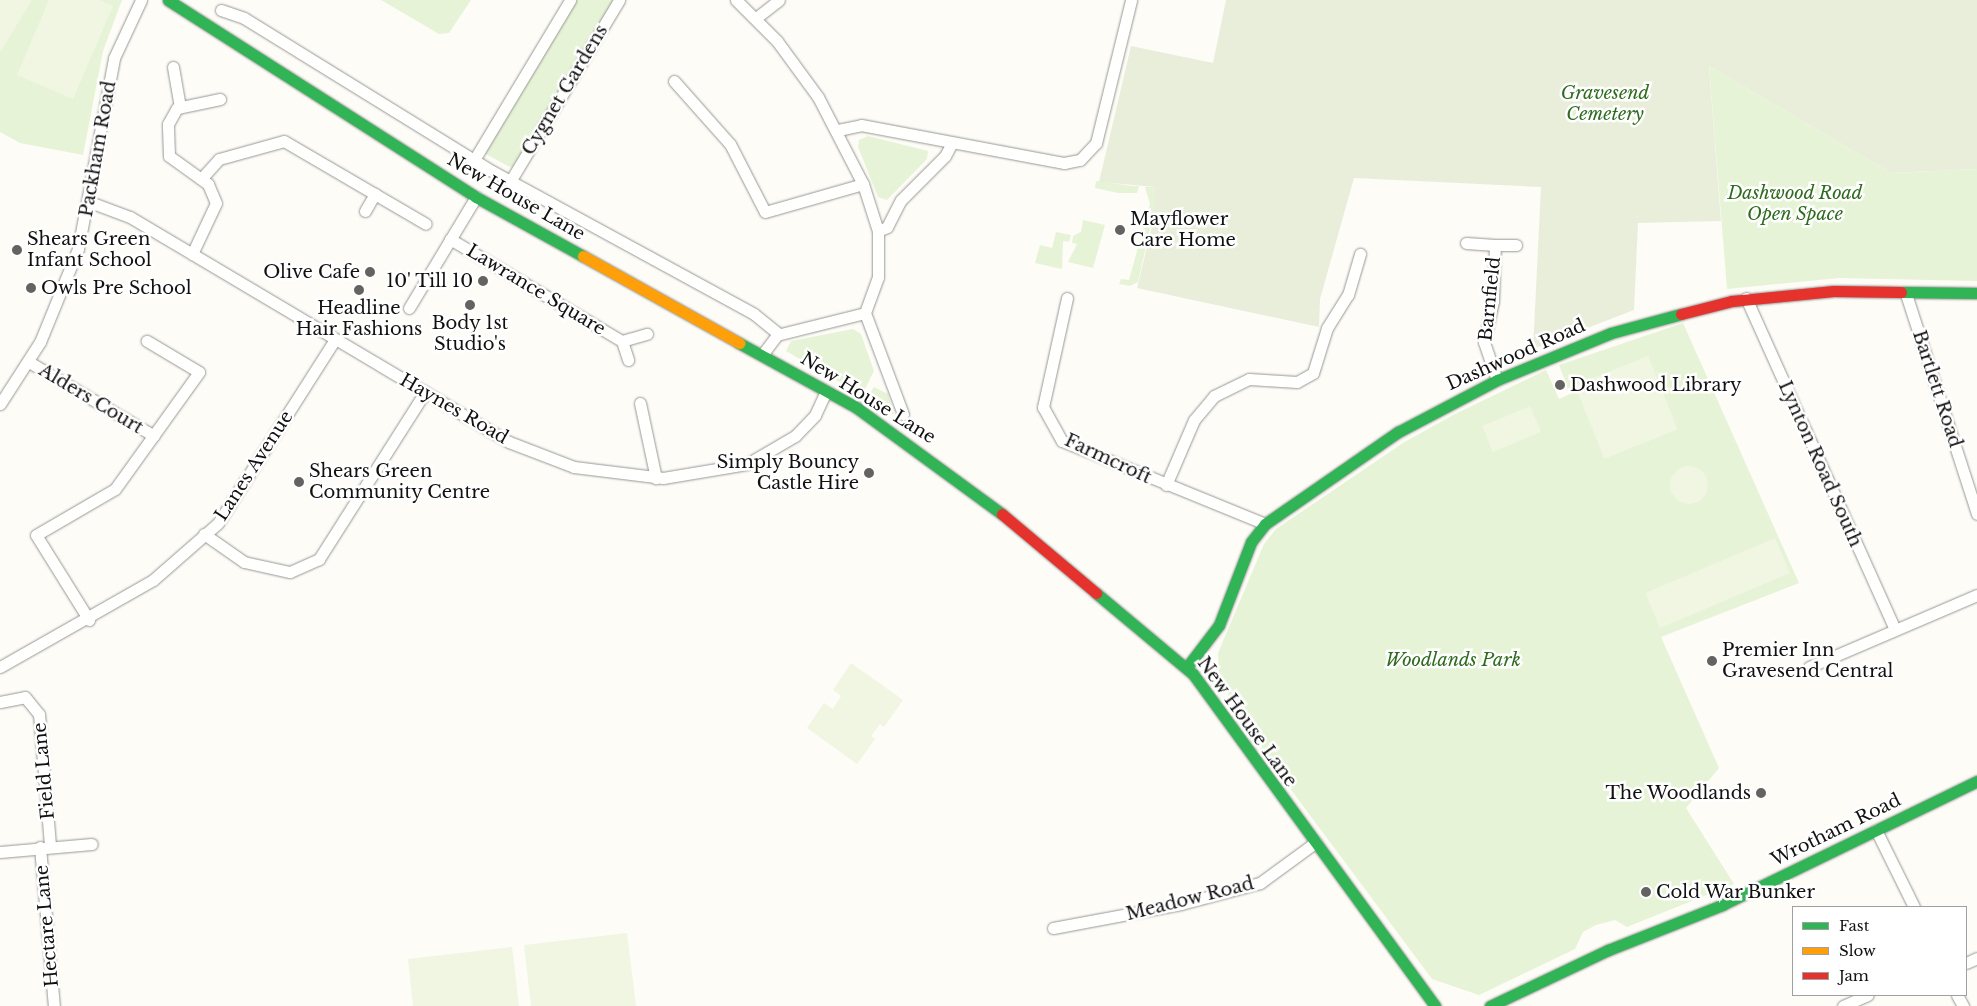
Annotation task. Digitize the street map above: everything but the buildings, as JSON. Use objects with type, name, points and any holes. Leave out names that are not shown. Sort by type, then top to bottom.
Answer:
[{"type":"street","name":"Packham Road","points":[[0,404],[29,362],[66,281],[90,202],[114,58],[141,0]]},
{"type":"street","name":"New House Lane","points":[[168,0],[476,197],[762,354],[826,391],[930,457],[1187,667],[1435,1006]]},
{"type":"street","points":[[474,160],[570,0]]},
{"type":"street","name":"Cygnet Gardens","points":[[511,180],[619,0]]},
{"type":"street","points":[[736,0],[756,18],[800,71],[838,130],[863,184],[878,231],[878,278],[865,313],[779,334],[762,354]]},
{"type":"street","points":[[756,18],[779,0]]},
{"type":"street","points":[[838,130],[861,125],[1064,163],[1087,156],[1096,143],[1131,0]]},
{"type":"street","name":"New House Lane","points":[[219,9],[244,18],[474,160],[754,314],[779,334]]},
{"type":"street","points":[[173,67],[180,107]]},
{"type":"street","points":[[674,81],[730,144],[765,212],[863,184]]},
{"type":"street","points":[[192,254],[216,209],[212,190],[201,178],[167,152],[168,124],[180,107],[220,99]]},
{"type":"street","points":[[201,178],[219,159],[282,141],[426,224]]},
{"type":"street","points":[[878,231],[887,227],[901,200],[942,160],[952,143]]},
{"type":"street","points":[[365,211],[375,194]]},
{"type":"street","name":"Lawrance Square","points":[[409,308],[476,197]]},
{"type":"street","name":"Haynes Road","points":[[90,202],[116,210],[509,442],[552,460],[601,472],[656,478],[711,472],[762,458],[804,428],[826,391]]},
{"type":"street","name":"Lawrance Square","points":[[450,239],[622,341],[628,360]]},
{"type":"street","name":"Barnfield","points":[[1466,243],[1516,245]]},
{"type":"street","name":"Barnfield","points":[[1495,245],[1493,301],[1484,342],[1497,380]]},
{"type":"street","points":[[1166,485],[1194,420],[1214,396],[1249,379],[1297,382],[1313,373],[1326,328],[1348,296],[1360,254]]},
{"type":"street","name":"Dashwood Road","points":[[1187,667],[1218,625],[1251,542],[1265,524],[1398,432],[1497,380],[1630,327],[1746,298],[1825,291],[1906,294],[1977,293]]},
{"type":"street","name":"Bartlett Road","points":[[1906,294],[1977,514]]},
{"type":"street","name":"Farmcroft","points":[[1067,298],[1043,407],[1048,421],[1062,441],[1265,524]]},
{"type":"street","name":"Lynton Road South","points":[[1746,298],[1895,629]]},
{"type":"street","name":"New House Lane","points":[[865,313],[903,414]]},
{"type":"street","name":"Lawrance Square","points":[[622,341],[647,334]]},
{"type":"street","name":"Lanes Avenue","points":[[0,667],[89,620],[154,580],[204,534],[241,492],[335,339]]},
{"type":"street","points":[[89,620],[36,535],[95,503],[116,489],[199,372],[147,342]]},
{"type":"street","name":"Alders Court","points":[[29,362],[154,436]]},
{"type":"street","points":[[204,534],[244,562],[290,572],[319,558],[425,392]]},
{"type":"street","points":[[640,403],[656,478]]},
{"type":"street","points":[[1809,666],[1977,595]]},
{"type":"street","name":"Field Lane","points":[[0,702],[25,697],[39,714],[45,846]]},
{"type":"street","name":"Wrotham Road","points":[[1490,1006],[1608,950],[1722,905],[1977,781]]},
{"type":"street","points":[[1876,830],[1914,906]]},
{"type":"street","name":"Meadow Road","points":[[1053,928],[1181,904],[1260,883],[1316,842]]},
{"type":"street","points":[[0,852],[45,846],[92,844]]},
{"type":"street","name":"Hectare Lane","points":[[45,846],[54,1006]]},
{"type":"street","points":[[1843,1006],[1866,996]]},
{"type":"green space","points":[[0,0],[122,0],[103,51],[83,155],[20,143],[0,132]]},
{"type":"green space","points":[[0,0],[32,0],[0,52]]},
{"type":"green space","points":[[49,0],[99,0],[113,6],[73,99],[17,75]]},
{"type":"green space","points":[[381,0],[471,0],[449,33],[439,34]]},
{"type":"green space","points":[[573,0],[616,0],[512,168],[482,152]]},
{"type":"green space","name":"Gravesend Cemetery","points":[[1226,0],[1977,0],[1977,169],[1891,173],[1709,66],[1721,221],[1638,223],[1634,310],[1533,349],[1541,187],[1354,178],[1320,299],[1319,327],[1137,288],[1153,222],[1155,187],[1099,182],[1131,46],[1213,63]]},
{"type":"green space","name":"Dashwood Road Open Space","points":[[1709,66],[1891,173],[1977,169],[1977,281],[1839,278],[1727,289]]},
{"type":"green space","points":[[868,136],[928,151],[927,159],[887,200],[878,197],[858,147],[859,140]]},
{"type":"green space","points":[[1096,181],[1139,186],[1137,193],[1118,193],[1095,188]]},
{"type":"green space","points":[[1145,187],[1155,187],[1156,202],[1138,282],[1130,286],[1119,284],[1121,279],[1129,280],[1150,204]]},
{"type":"green space","points":[[1083,220],[1105,225],[1093,268],[1068,262],[1077,244],[1072,243],[1073,236],[1081,232]]},
{"type":"green space","points":[[1056,232],[1071,235],[1069,242],[1063,241],[1062,269],[1035,263],[1040,245],[1052,248]]},
{"type":"green space","name":"Woodlands Park","points":[[1683,323],[1799,583],[1661,637],[1719,768],[1686,808],[1734,884],[1627,927],[1615,920],[1596,925],[1583,932],[1575,949],[1479,995],[1432,979],[1245,728],[1219,676],[1218,653],[1264,544],[1276,529],[1403,443],[1453,415],[1546,370],[1559,399],[1570,394],[1559,365]]},
{"type":"green space","points":[[853,329],[861,334],[874,371],[862,395],[786,351],[791,341]]},
{"type":"green space","points":[[1648,356],[1678,429],[1604,459],[1575,386]]},
{"type":"green space","points":[[874,387],[888,394],[894,415],[867,398]]},
{"type":"green space","points":[[1530,406],[1541,432],[1493,452],[1482,426]]},
{"type":"green space","points":[[1689,466],[1703,471],[1708,485],[1703,499],[1689,504],[1675,499],[1670,485],[1675,471]]},
{"type":"green space","points":[[1775,538],[1790,573],[1660,628],[1645,593]]},
{"type":"green space","points":[[851,663],[903,700],[884,727],[880,724],[871,736],[875,739],[857,764],[807,728],[824,703],[833,709],[841,696],[833,690]]},
{"type":"green space","points":[[627,933],[636,1006],[531,1006],[524,945]]},
{"type":"green space","points":[[512,947],[519,1006],[413,1006],[408,959]]},
{"type":"traffic: fast","points":[[168,0],[476,197],[583,256]]},
{"type":"traffic: fast","points":[[1901,292],[1977,293]]},
{"type":"traffic: fast","points":[[1187,667],[1219,625],[1251,542],[1265,524],[1398,432],[1497,380],[1611,333],[1681,314]]},
{"type":"traffic: fast","points":[[739,343],[857,408],[1002,514]]},
{"type":"traffic: fast","points":[[1096,593],[1193,674],[1435,1006]]},
{"type":"traffic: fast","points":[[1490,1006],[1608,950],[1722,905],[1977,781]]},
{"type":"traffic: slow","points":[[583,256],[739,343]]},
{"type":"traffic: jam","points":[[1681,314],[1732,301],[1834,291],[1901,292]]},
{"type":"traffic: jam","points":[[1002,514],[1096,593]]},
{"type":"place","name":"Mayflower Care Home","points":[[1120,230]]},
{"type":"place","name":"Shears Green Infant School","points":[[17,250]]},
{"type":"place","name":"Olive Cafe","points":[[370,272]]},
{"type":"place","name":"10' Till 10","points":[[483,281]]},
{"type":"place","name":"Owls Pre School","points":[[31,288]]},
{"type":"place","name":"Headline Hair Fashions","points":[[359,290]]},
{"type":"place","name":"Body 1st Studio's","points":[[470,305]]},
{"type":"place","name":"Dashwood Library","points":[[1560,385]]},
{"type":"place","name":"Simply Bouncy Castle Hire","points":[[869,473]]},
{"type":"place","name":"Shears Green Community Centre","points":[[299,482]]},
{"type":"place","name":"Premier Inn Gravesend Central","points":[[1712,661]]},
{"type":"place","name":"The Woodlands","points":[[1761,793]]},
{"type":"place","name":"Cold War Bunker","points":[[1646,892]]}]
